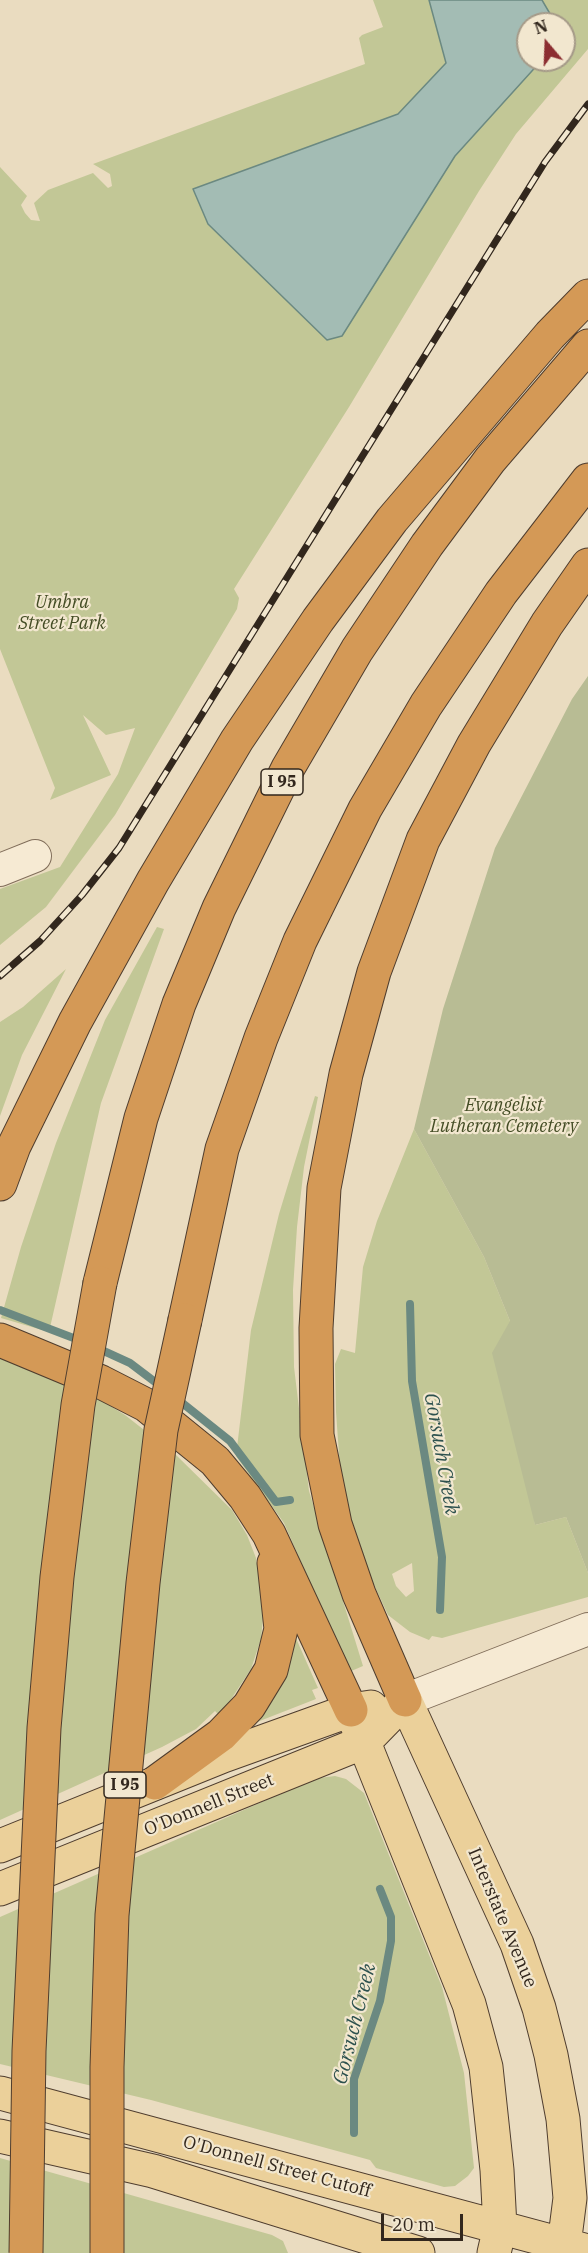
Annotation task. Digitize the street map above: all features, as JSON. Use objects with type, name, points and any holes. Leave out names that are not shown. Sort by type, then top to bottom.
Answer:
[{"type":"highway","points":[[0,1184],[14,1146],[75,1022],[153,881],[237,740],[318,620],[392,520],[550,335],[588,296]]},
{"type":"highway","name":"I 95","points":[[26,2253],[29,2051],[44,1728],[57,1577],[78,1405],[100,1282],[141,1118],[179,1004],[219,908],[288,768],[357,650],[427,545],[490,460],[588,346]]},
{"type":"highway","name":"I 95","points":[[107,2253],[107,2067],[112,1915],[143,1583],[161,1430],[222,1149],[261,1038],[300,941],[365,809],[426,705],[501,593],[588,480]]},
{"type":"highway","points":[[405,1700],[359,1594],[335,1524],[317,1435],[316,1328],[324,1188],[346,1074],[374,972],[423,840],[474,744],[547,624],[588,565]]},
{"type":"highway","points":[[0,1340],[101,1382],[146,1405],[186,1435],[215,1461],[245,1497],[269,1534],[351,1710]]},
{"type":"highway","points":[[155,1783],[221,1735],[249,1706],[271,1670],[281,1629],[278,1588],[269,1534]]},
{"type":"main road","name":"O'Donnell Street","points":[[0,1846],[155,1783],[351,1710],[405,1700]]},
{"type":"main road","name":"O'Donnell Street","points":[[0,1889],[364,1742],[405,1700]]},
{"type":"main road","name":"Interstate Avenue","points":[[405,1700],[517,1944],[539,2008],[563,2119],[572,2249]]},
{"type":"main road","points":[[351,1710],[469,2004],[486,2067],[493,2123],[497,2240]]},
{"type":"main road","name":"O'Donnell Street Cutoff","points":[[0,2093],[497,2240],[572,2249]]},
{"type":"main road","name":"O'Donnell Street Cutoff","points":[[0,2136],[153,2171],[418,2253]]},
{"type":"street","points":[[0,870],[35,856]]},
{"type":"street","name":"O'Donnell Street","points":[[405,1700],[588,1629]]},
{"type":"green space","name":"Umbra Street Park","points":[[373,0],[588,0],[588,49],[576,63],[576,12],[516,12],[516,72],[569,72],[516,134],[479,191],[349,407],[234,589],[239,598],[237,609],[115,815],[46,907],[0,945],[0,889],[60,867],[118,774],[135,728],[106,735],[83,715],[111,775],[50,800],[55,788],[0,649],[0,167],[27,196],[21,205],[25,213],[31,220],[40,221],[34,203],[48,190],[93,173],[108,188],[112,186],[110,174],[93,164],[365,64],[359,38],[383,27]]},
{"type":"green space","name":"Evangelist Lutheran Cemetery","points":[[588,676],[588,1573],[566,1517],[535,1525],[492,1353],[510,1321],[484,1257],[414,1129],[443,1009],[495,848],[572,699]]},
{"type":"green space","points":[[157,927],[164,929],[101,1103],[49,1332],[1,1318],[21,1247],[56,1143],[105,1020]]},
{"type":"green space","points":[[66,969],[22,1055],[0,1116],[0,1022],[23,1007]]},
{"type":"green space","points":[[315,1096],[318,1097],[304,1167],[297,1227],[293,1290],[294,1367],[309,1491],[363,1666],[349,1672],[284,1523],[236,1456],[251,1330],[279,1214]]},
{"type":"green space","points":[[414,1129],[484,1257],[510,1321],[535,1525],[566,1517],[588,1573],[588,1597],[442,1638],[432,1636],[429,1640],[410,1632],[388,1615],[363,1561],[349,1516],[340,1468],[336,1412],[335,1364],[341,1349],[355,1353],[363,1267],[377,1221]],"holes":[[[412,1563],[414,1591],[406,1597],[396,1586],[392,1574]]]},
{"type":"green space","points":[[0,1356],[76,1385],[125,1415],[176,1455],[232,1510],[247,1535],[256,1558],[264,1607],[261,1639],[251,1669],[220,1716],[215,1711],[196,1729],[162,1747],[0,1820]]},
{"type":"green space","points":[[295,1636],[318,1688],[312,1690],[316,1699],[252,1724]]},
{"type":"green space","points":[[335,1776],[346,1779],[364,1793],[442,1987],[464,2073],[474,2168],[468,2176],[455,2186],[444,2187],[376,2168],[370,2160],[151,2100],[0,2064],[0,1917],[271,1798],[319,1778]]},
{"type":"green space","points":[[0,2158],[272,2235],[283,2241],[288,2253],[0,2253]]},
{"type":"water","points":[[429,0],[542,0],[549,12],[516,12],[516,72],[531,72],[455,156],[342,336],[327,340],[208,224],[193,189],[398,114],[446,63]]},
{"type":"waterway","name":"Gorsuch Creek","points":[[410,1304],[412,1381],[442,1557],[440,1610]]},
{"type":"waterway","points":[[0,1310],[84,1342]]},
{"type":"waterway","points":[[95,1347],[130,1363],[163,1388]]},
{"type":"waterway","points":[[176,1398],[230,1441],[276,1502],[290,1500]]},
{"type":"waterway","name":"Gorsuch Creek","points":[[354,2133],[354,2079],[380,2001],[391,1941],[391,1917],[380,1889]]},
{"type":"railway","points":[[0,976],[40,941],[82,895],[119,848],[545,162],[588,104]]}]
